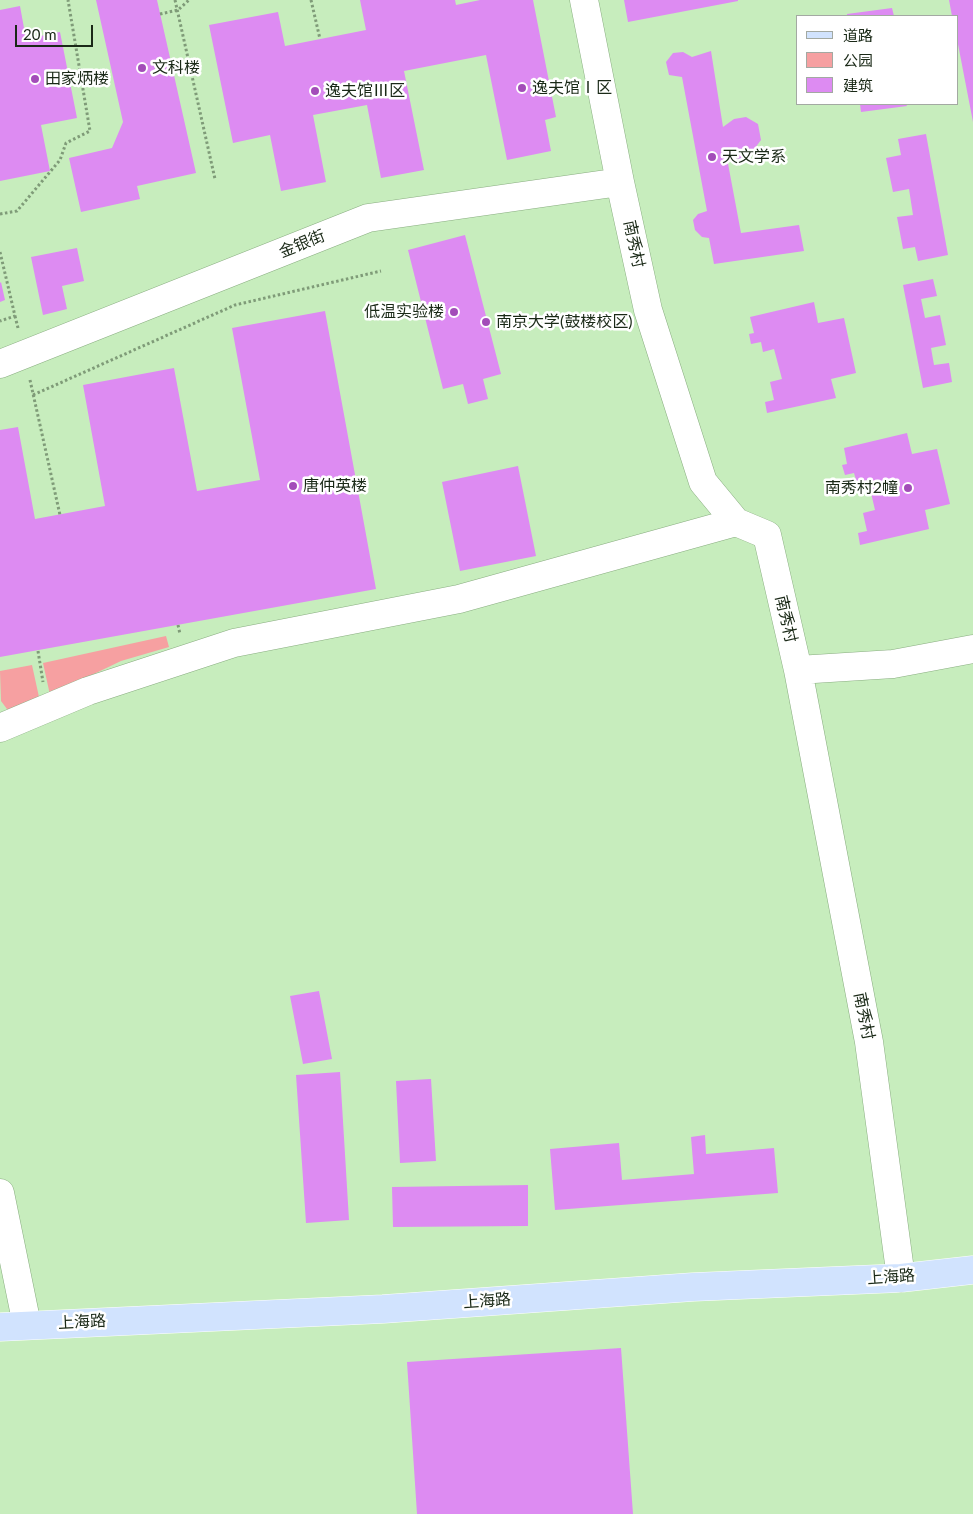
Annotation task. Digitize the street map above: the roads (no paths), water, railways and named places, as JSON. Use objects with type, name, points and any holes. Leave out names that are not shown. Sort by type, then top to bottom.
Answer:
[{"type":"main road","name":"上海路","points":[[0,1327],[383,1308],[692,1287],[901,1278],[973,1270]]},
{"type":"street","name":"南秀村","points":[[584,0],[620,182],[648,310],[703,482],[736,522],[767,534],[798,670],[869,1042],[901,1278]]},
{"type":"street","name":"金银街","points":[[12,359],[368,218],[620,182]]},
{"type":"street","points":[[0,728],[88,691],[234,644],[459,599],[736,522]]},
{"type":"street","points":[[798,670],[894,664],[973,649]]},
{"type":"street","points":[[0,1193],[27,1325]]},
{"type":"place","name":"文科楼","points":[[142,68]]},
{"type":"place","name":"田家炳楼","points":[[35,79]]},
{"type":"place","name":"逸夫馆Ⅰ区","points":[[522,88]]},
{"type":"place","name":"逸夫馆Ⅲ区","points":[[315,91]]},
{"type":"place","name":"天文学系","points":[[712,157]]},
{"type":"place","name":"低温实验楼","points":[[454,312]]},
{"type":"place","name":"南京大学(鼓楼校区)","points":[[486,322]]},
{"type":"place","name":"唐仲英楼","points":[[293,486]]},
{"type":"place","name":"南秀村2幢","points":[[908,488]]}]
